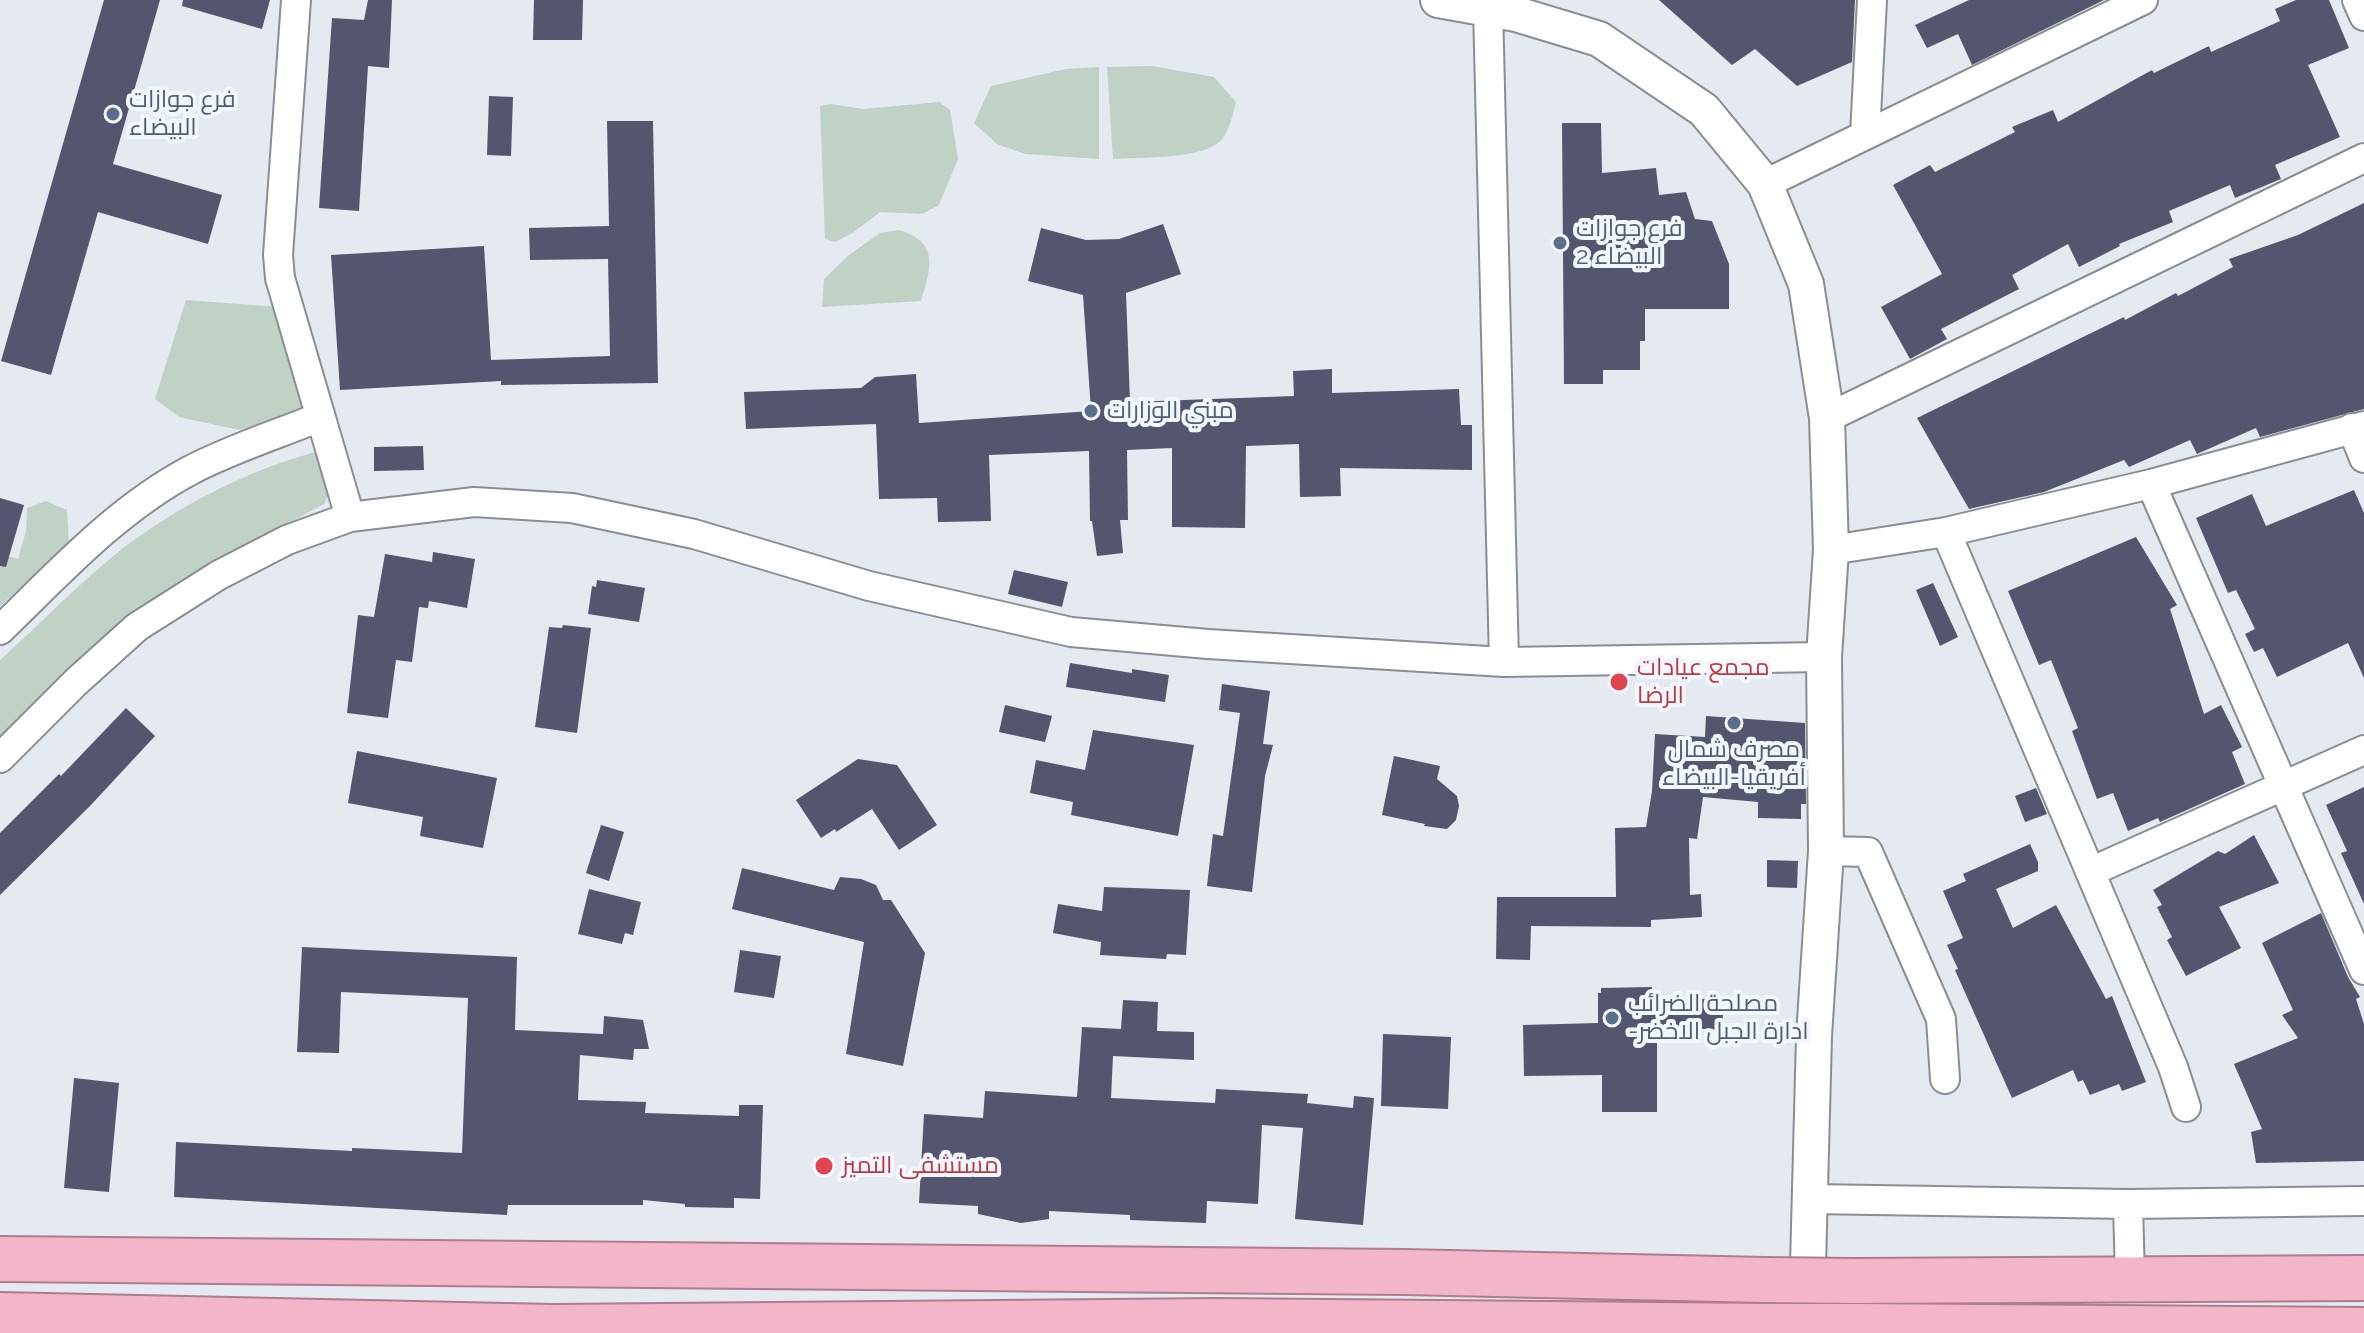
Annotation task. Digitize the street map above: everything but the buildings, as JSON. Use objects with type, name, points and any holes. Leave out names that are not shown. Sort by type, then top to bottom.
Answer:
[{"type":"highway","points":[[0,1259],[1404,1272],[1855,1281],[2364,1278]]},
{"type":"highway","points":[[0,1315],[160,1326],[452,1329],[1788,1329],[1858,1326],[2364,1330]]},
{"type":"street","points":[[296,0],[278,255],[284,298],[350,517]]},
{"type":"street","points":[[1438,0],[1507,7],[1599,39],[1704,110],[1765,184],[1806,284],[1827,418],[1831,550],[1824,657],[1826,851],[1814,1036],[1810,1199],[1788,1329]]},
{"type":"street","points":[[1865,135],[1872,0]]},
{"type":"street","points":[[1765,184],[2143,0]]},
{"type":"street","points":[[2357,0],[2364,16]]},
{"type":"street","points":[[1504,662],[1507,7]]},
{"type":"street","points":[[1827,418],[2364,158]]},
{"type":"street","points":[[0,630],[94,540],[147,497],[192,469],[320,417]]},
{"type":"street","points":[[1831,550],[1946,532],[2151,484],[2358,427],[2364,458]]},
{"type":"street","points":[[2151,484],[2364,970]]},
{"type":"street","points":[[0,758],[76,682],[137,627],[219,575],[287,540],[350,517],[474,502],[572,508],[694,534],[869,586],[1071,632],[1208,644],[1504,662],[1824,657]]},
{"type":"street","points":[[1946,532],[2173,1067],[2186,1107]]},
{"type":"street","points":[[2090,872],[2364,750]]},
{"type":"street","points":[[1826,851],[1868,852],[1941,1019],[1945,1079]]},
{"type":"street","points":[[1810,1199],[2128,1204],[2364,1201]]},
{"type":"street","points":[[2128,1204],[2130,1279]]},
{"type":"green space","points":[[1152,66],[1214,77],[1236,102],[1223,138],[1215,145],[1188,154],[1113,159],[1107,67]]},
{"type":"green space","points":[[1099,67],[1099,159],[1025,154],[997,144],[974,123],[991,86],[1066,69]]},
{"type":"green space","points":[[939,102],[950,110],[958,159],[939,205],[922,214],[880,212],[835,242],[825,239],[820,106],[831,104],[863,109]]},
{"type":"green space","points":[[899,230],[912,235],[927,249],[928,278],[921,301],[822,307],[824,279],[849,255],[880,233]]},
{"type":"green space","points":[[186,300],[280,307],[310,399],[297,412],[239,430],[179,417],[155,399]]},
{"type":"green space","points":[[323,450],[333,487],[324,504],[203,570],[0,741],[0,660],[87,579],[140,536],[189,505],[241,479]]},
{"type":"green space","points":[[46,501],[67,510],[69,544],[0,606],[0,554],[18,559],[26,531],[27,508]]},
{"type":"place","name":"فرع جوازات البيضاء","points":[[113,114]]},
{"type":"place","name":"فرع جوازات البيضاء 2","points":[[1560,243]]},
{"type":"place","name":"مبني الوزارات","points":[[1091,411]]},
{"type":"place","name":"مجمع عيادات الرضا","points":[[1619,682]]},
{"type":"place","name":"مصرف شمال أفريقيا-البيضاء","points":[[1734,723]]},
{"type":"place","name":"مصلحة الضرائب -ادارة الجبل الاخضر","points":[[1612,1018]]},
{"type":"place","name":"مستشفى التميز","points":[[824,1166]]}]
